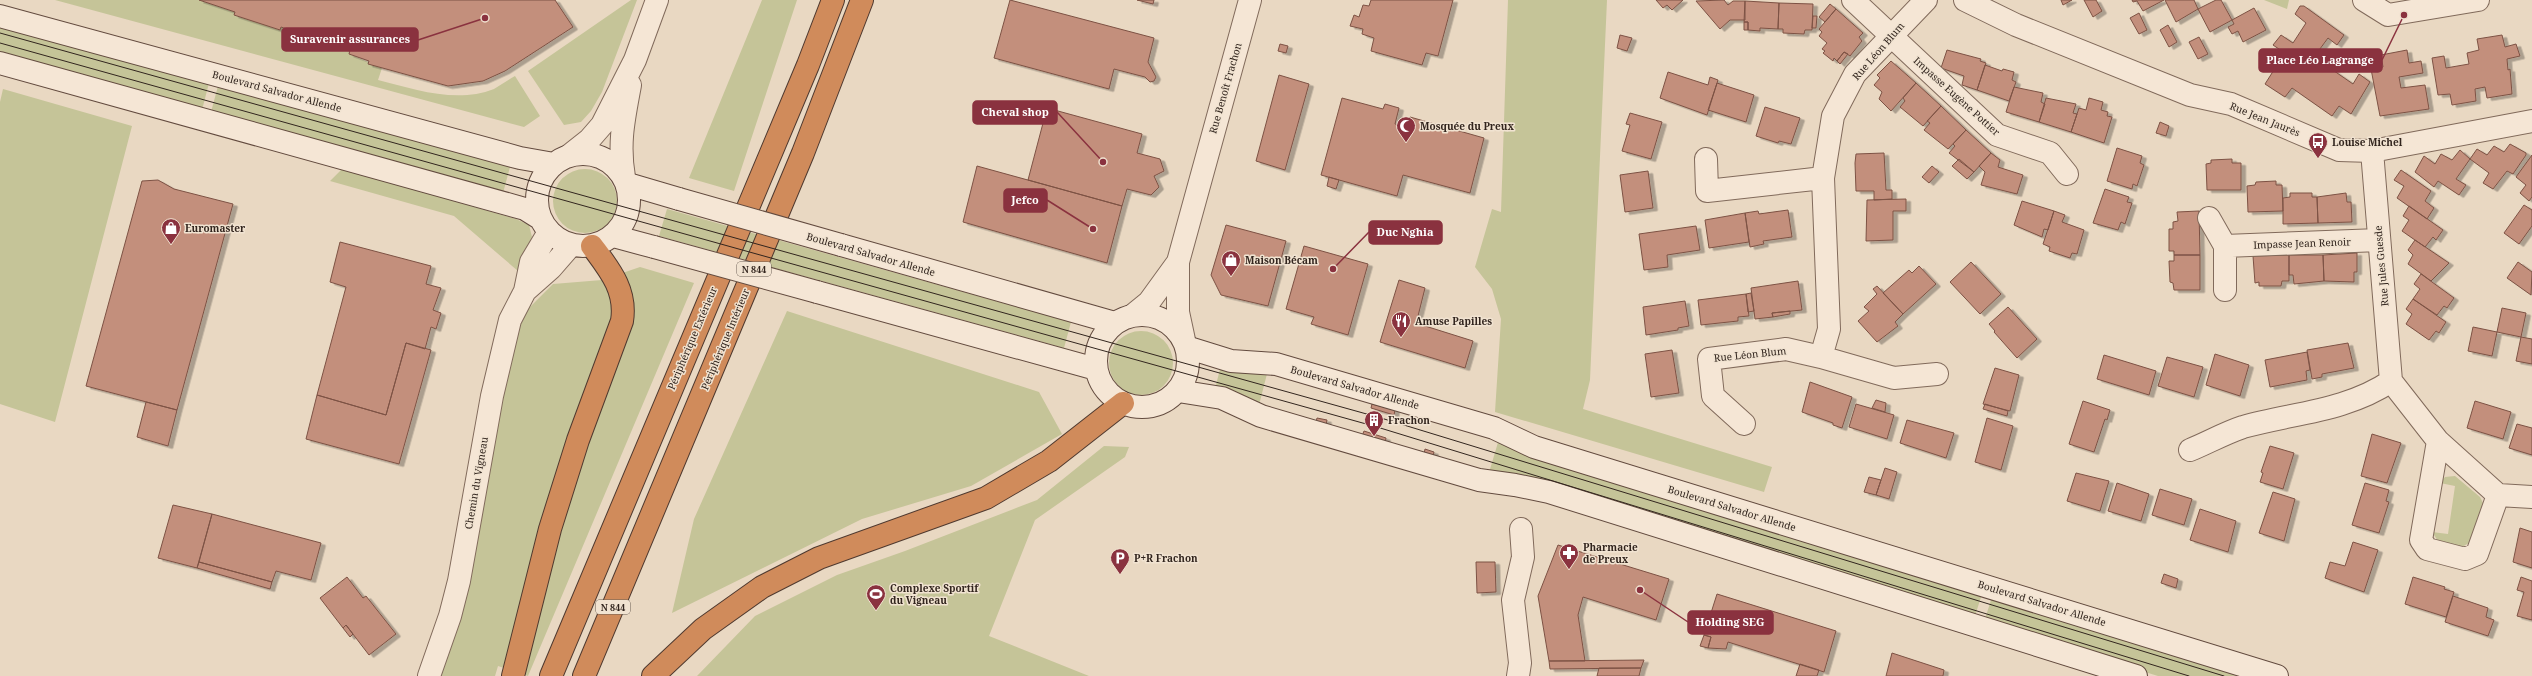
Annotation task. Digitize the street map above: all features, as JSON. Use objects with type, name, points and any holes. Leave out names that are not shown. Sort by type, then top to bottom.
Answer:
[{"type":"highway","name":"Périphérique Extérieur","points":[[551,676],[808,65],[833,0]]},
{"type":"highway","name":"Périphérique Intérieur","points":[[584,676],[803,153],[862,0]]},
{"type":"highway","points":[[513,676],[525,622],[566,477],[622,321],[624,307],[619,286],[581,245]]},
{"type":"highway","points":[[653,676],[704,629],[762,588],[819,558],[986,498],[1049,461],[1123,403]]},
{"type":"street","points":[[545,225],[537,206],[537,193],[546,172],[589,140],[602,125],[635,60],[657,0]]},
{"type":"street","name":"Rue Benoît Frachon","points":[[1178,262],[1200,176],[1250,0]]},
{"type":"street","name":"Impasse Eugène Pottier","points":[[1853,0],[1997,135],[2050,153],[2067,174]]},
{"type":"street","name":"Rue Léon Blum","points":[[1821,357],[1829,329],[1823,178],[1833,116],[1855,74],[1890,35],[1926,0]]},
{"type":"street","name":"Rue Jean Jaurès","points":[[1964,0],[2016,25],[2190,95],[2231,104],[2339,150],[2372,151],[2532,121]]},
{"type":"street","points":[[2364,0],[2388,15],[2478,0]]},
{"type":"street","points":[[0,12],[45,28]]},
{"type":"street","name":"Boulevard Salvador Allende","points":[[0,16],[520,158],[562,160]]},
{"type":"street","points":[[0,62],[526,209],[545,225],[559,240],[581,245],[613,236],[621,228],[630,208],[620,153],[621,132],[635,60]]},
{"type":"street","name":"Rue Jules Guesde","points":[[2372,151],[2391,381]]},
{"type":"street","points":[[562,160],[585,153],[601,157],[614,165],[626,181]]},
{"type":"street","points":[[1706,159],[1707,191],[1823,178]]},
{"type":"street","name":"Boulevard Salvador Allende","points":[[626,181],[678,199],[841,245],[1124,319]]},
{"type":"street","points":[[2209,218],[2225,246],[2225,290]]},
{"type":"street","name":"Chemin du Vigneau","points":[[429,676],[450,616],[459,581],[492,396],[510,320],[525,291],[531,262],[545,225]]},
{"type":"street","points":[[613,236],[1096,369]]},
{"type":"street","name":"Impasse Jean Renoir","points":[[2225,246],[2379,240]]},
{"type":"street","name":"Chemin du Vigneau","points":[[525,291],[551,268],[581,245]]},
{"type":"street","points":[[1178,262],[1178,312],[1188,363],[1187,373],[1178,391],[1156,405],[1144,407],[1123,403],[1105,389],[1096,369],[1097,348],[1101,339],[1124,319],[1150,302],[1178,262]]},
{"type":"street","points":[[1124,319],[1147,314],[1162,319],[1175,328],[1185,344]]},
{"type":"street","name":"Boulevard Salvador Allende","points":[[1185,344],[1231,361],[1276,364],[1494,428],[1534,447],[2277,676]]},
{"type":"street","name":"Rue Léon Blum","points":[[1744,424],[1713,396],[1709,359],[1786,349],[1821,357],[1894,378],[1937,374]]},
{"type":"street","points":[[2190,450],[2242,428],[2345,404],[2372,394],[2391,381],[2438,441],[2498,495],[2532,497]]},
{"type":"street","points":[[1178,391],[1222,398],[1261,416],[1479,480],[1549,492],[2136,676]]},
{"type":"street","points":[[2438,441],[2421,540],[2427,549],[2465,559],[2477,554],[2498,495]]},
{"type":"street","points":[[1518,676],[1520,663],[1513,600],[1523,557],[1521,530]]},
{"type":"green space","points":[[55,0],[200,0],[235,12],[235,15],[280,30],[281,27],[350,50],[349,54],[382,68],[378,80],[421,91],[450,95],[480,93],[494,89],[515,76],[540,116],[524,127]]},
{"type":"green space","points":[[631,0],[637,0],[602,92],[591,111],[581,122],[564,125],[528,71]]},
{"type":"green space","points":[[762,0],[797,0],[734,191],[689,178]]},
{"type":"green space","points":[[1508,0],[1607,0],[1590,380],[1583,409],[1772,467],[1764,492],[1495,412],[1501,319],[1492,289],[1475,267],[1492,209],[1501,212]]},
{"type":"green space","points":[[2264,0],[2289,0],[2287,9]]},
{"type":"green space","points":[[0,24],[209,83],[202,110],[0,53]]},
{"type":"green space","points":[[218,86],[510,167],[503,193],[211,112]]},
{"type":"green space","points":[[3,89],[132,126],[55,422],[0,404],[0,102]]},
{"type":"green space","points":[[342,169],[516,219],[529,225],[532,237],[518,271],[454,216],[330,181]]},
{"type":"green space","points":[[579,169],[591,169],[608,178],[615,189],[617,201],[615,213],[608,224],[591,233],[579,233],[567,228],[558,219],[553,207],[553,195],[558,183],[567,174]]},
{"type":"green space","points":[[667,209],[1071,322],[1064,348],[659,236]]},
{"type":"green space","points":[[640,267],[694,283],[528,676],[498,666],[495,676],[438,676],[458,627],[474,561],[509,357],[524,313],[553,284],[602,280]]},
{"type":"green space","points":[[787,311],[1039,392],[1062,434],[971,486],[862,519],[672,613],[694,519]]},
{"type":"green space","points":[[1141,331],[1159,336],[1164,340],[1168,345],[1173,363],[1168,381],[1164,386],[1159,390],[1141,395],[1123,390],[1118,386],[1114,381],[1109,363],[1114,345],[1118,340],[1123,336]]},
{"type":"green space","points":[[1221,365],[1268,370],[1258,409],[1215,389]]},
{"type":"green space","points":[[1499,439],[1982,594],[1974,619],[1488,476]]},
{"type":"green space","points":[[1104,446],[1129,447],[1125,457],[1035,520],[989,636],[1089,676],[697,676],[755,616],[837,575],[905,551],[1037,500]]},
{"type":"green space","points":[[2455,476],[2480,497],[2483,503],[2469,543],[2460,548],[2438,541],[2432,532],[2448,534],[2455,486],[2440,483],[2445,477]]},
{"type":"green space","points":[[1992,597],[2248,676],[2158,676],[1984,622]]},
{"type":"building","points":[[199,0],[555,0],[573,27],[505,71],[483,81],[448,86],[368,64],[369,61],[349,54],[350,50],[312,38],[311,41],[302,38],[301,34],[281,27],[280,30],[234,15],[235,12]]},
{"type":"building","points":[[1010,0],[1154,38],[1148,62],[1156,77],[1154,81],[1150,82],[1145,77],[1114,69],[1109,89],[994,58]]},
{"type":"building","points":[[1137,0],[1154,0],[1153,4]]},
{"type":"building","points":[[1371,0],[1453,0],[1438,56],[1426,53],[1422,65],[1371,51],[1374,38],[1362,34],[1363,29],[1350,26],[1354,15],[1359,17],[1363,5],[1369,6]]},
{"type":"building","points":[[1656,0],[1683,0],[1672,10],[1667,5],[1663,8]]},
{"type":"building","points":[[1724,0],[1728,5],[1733,1],[1745,1],[1745,20],[1730,20],[1720,29],[1696,1]]},
{"type":"building","points":[[2061,0],[2072,0],[2063,5]]},
{"type":"building","points":[[2084,0],[2096,0],[2102,11],[2093,17]]},
{"type":"building","points":[[2132,0],[2164,0],[2143,11],[2137,1],[2133,2]]},
{"type":"building","points":[[2165,0],[2194,0],[2198,9],[2176,22]]},
{"type":"building","points":[[2216,0],[2221,0],[2232,20],[2210,32],[2198,9]]},
{"type":"building","points":[[1745,1],[1779,3],[1778,29],[1760,28],[1760,31],[1748,30],[1748,22],[1744,22]]},
{"type":"building","points":[[1779,3],[1813,4],[1812,30],[1805,30],[1804,34],[1783,33],[1783,29],[1778,29]]},
{"type":"building","points":[[1830,4],[1836,9],[1825,22],[1819,17]]},
{"type":"building","points":[[2300,6],[2304,6],[2344,35],[2337,45],[2328,38],[2314,57],[2353,84],[2359,74],[2370,82],[2351,114],[2339,106],[2332,116],[2292,88],[2285,97],[2265,84],[2279,62],[2289,69],[2295,60],[2273,45],[2281,35],[2293,43],[2306,23],[2295,14]]},
{"type":"building","points":[[2254,8],[2266,30],[2243,42],[2238,31],[2232,34],[2228,27],[2234,24],[2232,20]]},
{"type":"building","points":[[1836,9],[1863,33],[1859,37],[1862,41],[1850,56],[1844,52],[1837,61],[1834,58],[1833,61],[1823,53],[1825,51],[1822,49],[1827,43],[1819,36],[1822,32],[1819,29]]},
{"type":"building","points":[[2139,13],[2147,30],[2139,34],[2130,18]]},
{"type":"building","points":[[1813,16],[1817,16],[1816,28],[1812,28]]},
{"type":"building","points":[[1744,22],[1748,22],[1748,30],[1744,30]]},
{"type":"building","points":[[2168,25],[2177,42],[2169,47],[2160,30]]},
{"type":"building","points":[[1620,35],[1632,38],[1627,51],[1617,48]]},
{"type":"building","points":[[2502,35],[2505,47],[2516,44],[2520,56],[2507,59],[2508,70],[2510,69],[2512,94],[2487,98],[2485,87],[2475,89],[2476,101],[2452,105],[2450,94],[2438,95],[2432,58],[2444,56],[2446,68],[2469,64],[2467,53],[2479,50],[2477,39]]},
{"type":"building","points":[[2199,37],[2208,54],[2198,59],[2189,42]]},
{"type":"building","points":[[1280,44],[1288,46],[1286,53],[1278,51]]},
{"type":"building","points":[[1947,50],[1981,59],[1980,61],[1986,63],[1977,90],[1962,85],[1964,76],[1941,68]]},
{"type":"building","points":[[2407,50],[2409,63],[2421,61],[2423,73],[2399,77],[2401,88],[2425,85],[2429,109],[2380,116],[2371,69],[2383,67],[2381,55]]},
{"type":"building","points":[[1844,52],[1848,54],[1840,64],[1837,61]]},
{"type":"building","points":[[1891,61],[1916,83],[1891,111],[1879,99],[1882,92],[1874,85],[1880,78],[1877,75]]},
{"type":"building","points":[[1985,65],[2002,71],[2003,69],[2014,72],[2012,80],[2016,82],[2009,101],[1977,90]]},
{"type":"building","points":[[1668,72],[1708,85],[1710,77],[1718,80],[1707,115],[1660,98]]},
{"type":"building","points":[[1279,75],[1309,84],[1285,170],[1256,161]]},
{"type":"building","points":[[1717,83],[1754,95],[1746,122],[1708,110]]},
{"type":"building","points":[[1916,83],[1941,106],[1923,126],[1900,107],[1905,101],[1903,98]]},
{"type":"building","points":[[2014,87],[2043,93],[2041,102],[2045,104],[2039,122],[2006,112]]},
{"type":"building","name":"Mosquée du Preux","points":[[1342,98],[1383,109],[1385,104],[1399,108],[1395,124],[1407,127],[1410,117],[1484,138],[1470,193],[1403,175],[1397,196],[1321,175]]},
{"type":"building","points":[[2046,98],[2076,104],[2073,113],[2077,114],[2071,132],[2039,122]]},
{"type":"building","points":[[2089,98],[2103,102],[2101,110],[2108,112],[2107,116],[2112,117],[2104,143],[2071,132],[2079,108],[2086,110]]},
{"type":"building","points":[[1941,106],[1966,130],[1948,149],[1924,130],[1930,123],[1927,121]]},
{"type":"building","points":[[1765,107],[1800,118],[1791,144],[1779,141],[1778,143],[1756,136]]},
{"type":"building","points":[[1047,108],[1142,134],[1137,153],[1160,159],[1164,171],[1154,176],[1159,187],[1151,195],[1127,189],[1122,206],[1028,180]]},
{"type":"building","points":[[1630,113],[1662,122],[1651,159],[1622,151],[1630,125],[1626,124]]},
{"type":"building","points":[[2160,122],[2169,126],[2166,136],[2156,133]]},
{"type":"building","points":[[1966,130],[1991,153],[1974,172],[1949,153],[1955,146],[1953,144]]},
{"type":"building","points":[[2510,144],[2526,153],[2526,155],[2513,174],[2507,171],[2493,189],[2483,183],[2489,173],[2470,159],[2477,149],[2487,155],[2494,146],[2504,152]]},
{"type":"building","points":[[2117,148],[2142,156],[2140,163],[2144,165],[2137,186],[2133,184],[2132,189],[2107,181]]},
{"type":"building","points":[[2460,150],[2470,159],[2456,179],[2466,185],[2459,195],[2438,181],[2434,187],[2415,172],[2424,156],[2435,164],[2441,154],[2452,160]]},
{"type":"building","points":[[1884,153],[1886,190],[1892,190],[1892,199],[1874,200],[1874,191],[1856,191],[1856,154]]},
{"type":"building","points":[[1991,153],[2000,160],[1998,167],[2023,175],[2017,194],[1981,185],[1985,172],[1979,166]]},
{"type":"building","points":[[2532,155],[2532,197],[2529,201],[2520,193],[2526,185],[2516,177]]},
{"type":"building","points":[[1959,159],[1974,172],[1967,179],[1952,166]]},
{"type":"building","points":[[2232,159],[2232,163],[2241,163],[2241,190],[2207,190],[2206,164],[2211,163],[2211,160]]},
{"type":"building","points":[[977,166],[1122,206],[1107,263],[963,222]]},
{"type":"building","points":[[1932,166],[1939,172],[1929,183],[1922,177]]},
{"type":"building","points":[[2401,170],[2431,191],[2425,201],[2434,208],[2427,219],[2397,198],[2404,186],[2394,180]]},
{"type":"building","points":[[1648,171],[1653,208],[1625,212],[1620,175]]},
{"type":"building","points":[[1329,177],[1339,180],[1336,189],[1327,186]]},
{"type":"building","points":[[158,180],[174,189],[233,204],[177,410],[86,386],[142,181]]},
{"type":"building","points":[[2276,181],[2276,185],[2282,185],[2283,211],[2248,212],[2247,186],[2255,185],[2256,182]]},
{"type":"building","points":[[2105,189],[2129,197],[2127,202],[2132,203],[2125,224],[2121,222],[2118,230],[2093,223]]},
{"type":"building","points":[[2290,193],[2312,193],[2312,197],[2317,197],[2318,223],[2283,224],[2283,198],[2290,197]]},
{"type":"building","points":[[2346,193],[2347,202],[2351,202],[2352,222],[2318,223],[2317,197]]},
{"type":"building","points":[[1906,199],[1906,211],[1893,211],[1893,240],[1866,241],[1867,200]]},
{"type":"building","points":[[2022,201],[2054,211],[2048,230],[2044,229],[2042,237],[2014,225]]},
{"type":"building","points":[[2524,205],[2532,210],[2532,226],[2519,244],[2504,233]]},
{"type":"building","points":[[2409,206],[2443,230],[2436,240],[2433,237],[2425,247],[2402,231],[2409,220],[2403,216]]},
{"type":"building","points":[[1788,210],[1792,237],[1763,241],[1764,244],[1750,247],[1745,213],[1758,211],[1759,214]]},
{"type":"building","points":[[2054,211],[2065,215],[2062,222],[2084,230],[2077,254],[2072,253],[2070,258],[2049,251],[2050,247],[2043,244]]},
{"type":"building","points":[[2199,211],[2200,255],[2174,255],[2174,251],[2169,251],[2169,229],[2173,229],[2173,222],[2178,221],[2177,212]]},
{"type":"building","points":[[1745,213],[1749,242],[1709,248],[1705,220]]},
{"type":"building","points":[[1226,225],[1286,241],[1268,306],[1221,295],[1211,275]]},
{"type":"building","points":[[1696,226],[1700,250],[1667,255],[1668,267],[1644,270],[1639,234]]},
{"type":"building","points":[[2415,240],[2449,263],[2431,281],[2408,264],[2413,255],[2408,250]]},
{"type":"building","points":[[340,242],[431,266],[426,284],[441,288],[433,310],[441,313],[436,329],[431,327],[425,349],[406,343],[386,415],[317,395],[346,287],[330,282]]},
{"type":"building","points":[[1304,246],[1368,264],[1348,335],[1311,324],[1314,317],[1286,309]]},
{"type":"building","points":[[2357,253],[2357,272],[2354,272],[2354,282],[2324,281],[2323,255]]},
{"type":"building","points":[[2174,255],[2200,255],[2200,290],[2174,290],[2173,283],[2170,282],[2169,261],[2174,261]]},
{"type":"building","points":[[2289,255],[2289,281],[2282,281],[2281,286],[2259,286],[2259,282],[2255,283],[2253,256]]},
{"type":"building","points":[[2289,255],[2323,255],[2324,281],[2294,284],[2293,275],[2289,275]]},
{"type":"building","points":[[1971,262],[2001,294],[1980,314],[1950,282]]},
{"type":"building","points":[[2518,262],[2532,272],[2531,295],[2507,278]]},
{"type":"building","points":[[1919,266],[1936,284],[1903,314],[1883,293],[1909,270],[1912,273]]},
{"type":"building","points":[[2421,274],[2454,298],[2447,308],[2444,306],[2437,315],[2413,299],[2420,289],[2414,284]]},
{"type":"building","points":[[1399,280],[1425,288],[1418,316],[1422,325],[1473,341],[1465,368],[1380,342]]},
{"type":"building","points":[[1798,281],[1802,310],[1772,313],[1773,317],[1755,319],[1751,288]]},
{"type":"building","points":[[1877,286],[1903,314],[1895,322],[1898,326],[1877,342],[1858,321],[1869,311],[1864,307],[1877,294],[1873,289]]},
{"type":"building","points":[[1751,293],[1754,311],[1748,312],[1746,294]]},
{"type":"building","points":[[1746,294],[1749,316],[1738,317],[1738,321],[1701,325],[1698,300]]},
{"type":"building","points":[[2413,299],[2446,322],[2439,333],[2436,331],[2429,340],[2406,324],[2412,314],[2406,309]]},
{"type":"building","points":[[1685,301],[1689,326],[1678,328],[1678,330],[1646,335],[1643,307]]},
{"type":"building","points":[[2008,307],[2037,339],[2017,358],[1994,332],[1995,331],[1989,324]]},
{"type":"building","points":[[2502,308],[2526,313],[2521,337],[2497,332]]},
{"type":"building","points":[[1790,311],[1790,314],[1773,317],[1772,313]]},
{"type":"building","points":[[2473,327],[2497,332],[2492,356],[2468,351]]},
{"type":"building","points":[[2521,337],[2532,339],[2532,364],[2516,361]]},
{"type":"building","points":[[406,343],[431,350],[399,464],[306,439],[317,395],[386,415]]},
{"type":"building","points":[[2348,343],[2354,368],[2322,374],[2322,377],[2312,379],[2307,350]]},
{"type":"building","points":[[1672,350],[1679,393],[1651,397],[1645,354]]},
{"type":"building","points":[[2307,352],[2310,370],[2306,371],[2307,380],[2270,387],[2265,360]]},
{"type":"building","points":[[2215,354],[2249,365],[2240,396],[2206,385]]},
{"type":"building","points":[[2104,355],[2156,371],[2149,395],[2097,379]]},
{"type":"building","points":[[2167,357],[2203,367],[2194,397],[2158,386]]},
{"type":"building","points":[[1995,368],[2019,375],[2010,411],[1983,404]]},
{"type":"building","points":[[1810,382],[1852,397],[1842,428],[1833,425],[1833,423],[1802,412]]},
{"type":"building","points":[[1876,400],[1886,403],[1885,412],[1872,408]]},
{"type":"building","points":[[2083,401],[2110,410],[2107,420],[2105,419],[2094,452],[2069,444]]},
{"type":"building","points":[[2475,401],[2511,412],[2503,439],[2467,428]]},
{"type":"building","points":[[146,402],[177,410],[168,446],[137,437]]},
{"type":"building","name":"Frachon","points":[[1372,404],[1395,410],[1394,415],[1371,408]]},
{"type":"building","points":[[1856,404],[1894,415],[1887,439],[1849,427]]},
{"type":"building","points":[[1985,404],[2008,411],[2007,416],[1983,409]]},
{"type":"building","points":[[1317,418],[1327,420],[1326,425],[1316,422]]},
{"type":"building","points":[[1987,418],[2013,426],[2001,470],[1975,462]]},
{"type":"building","points":[[1907,420],[1954,433],[1946,458],[1900,443]]},
{"type":"building","points":[[2517,424],[2532,428],[2532,455],[2509,448]]},
{"type":"building","name":"Frachon","points":[[1364,431],[1386,438],[1385,443],[1362,436]]},
{"type":"building","points":[[2372,434],[2401,443],[2387,483],[2361,476]]},
{"type":"building","points":[[2270,446],[2294,453],[2283,489],[2260,482],[2263,473],[2261,472]]},
{"type":"building","points":[[1425,449],[1434,452],[1433,456],[1424,454]]},
{"type":"building","points":[[1885,468],[1897,472],[1889,499],[1876,495]]},
{"type":"building","points":[[2076,473],[2109,481],[2100,511],[2067,501]]},
{"type":"building","points":[[1869,477],[1881,480],[1876,495],[1864,492]]},
{"type":"building","points":[[2117,483],[2149,494],[2141,521],[2108,511]]},
{"type":"building","points":[[2365,483],[2389,490],[2386,501],[2389,502],[2379,533],[2352,525]]},
{"type":"building","points":[[2160,489],[2192,499],[2184,525],[2152,515]]},
{"type":"building","points":[[2273,492],[2295,499],[2284,541],[2259,533]]},
{"type":"building","points":[[173,505],[212,514],[197,568],[158,558]]},
{"type":"building","points":[[2200,509],[2236,521],[2228,552],[2190,540]]},
{"type":"building","points":[[212,514],[321,543],[311,580],[276,571],[272,582],[199,562]]},
{"type":"building","points":[[2520,528],[2532,532],[2532,568],[2513,562]]},
{"type":"building","points":[[2353,542],[2378,550],[2364,592],[2325,578],[2330,562],[2345,566]]},
{"type":"building","points":[[1558,545],[1669,579],[1656,620],[1583,597],[1578,615],[1585,661],[1549,661],[1538,596]]},
{"type":"building","points":[[199,562],[272,582],[270,589],[197,568]]},
{"type":"building","points":[[1476,562],[1495,562],[1496,592],[1477,593]]},
{"type":"building","points":[[2164,574],[2178,579],[2176,588],[2161,583]]},
{"type":"building","points":[[347,577],[363,598],[366,596],[396,634],[369,655],[346,625],[343,628],[320,598]]},
{"type":"building","points":[[2413,577],[2445,587],[2444,589],[2454,592],[2446,617],[2405,604]]},
{"type":"building","points":[[2521,577],[2532,581],[2532,620],[2517,616],[2524,592],[2517,590]]},
{"type":"building","points":[[1717,594],[1836,631],[1824,672],[1728,642],[1726,649],[1708,648],[1711,637],[1704,635]]},
{"type":"building","points":[[2453,596],[2488,608],[2486,617],[2494,620],[2488,636],[2445,622]]},
{"type":"building","points":[[346,625],[353,634],[350,637],[343,628]]},
{"type":"building","points":[[1704,635],[1711,637],[1708,648],[1700,646]]},
{"type":"building","points":[[1892,653],[1944,670],[1943,676],[1886,676]]},
{"type":"building","points":[[1644,660],[1641,668],[1550,669],[1549,661]]},
{"type":"building","points":[[1800,664],[1819,670],[1817,676],[1796,676]]},
{"type":"building","points":[[1599,668],[1641,668],[1639,676],[1597,676]]},
{"type":"tram line","points":[[0,33],[1381,418],[2224,676]]},
{"type":"tram line","points":[[0,43],[1377,427],[2189,676]]},
{"type":"place","name":"Place Léo Lagrange","points":[[2404,15]]},
{"type":"place","name":"Suravenir assurances","points":[[485,18]]},
{"type":"place","name":"Mosquée du Preux","points":[[1406,143]]},
{"type":"place","name":"Louise Michel","points":[[2318,159]]},
{"type":"place","name":"Cheval shop","points":[[1103,162]]},
{"type":"place","name":"Jefco","points":[[1093,229]]},
{"type":"place","name":"Euromaster","points":[[171,245]]},
{"type":"place","name":"Duc Nghia","points":[[1333,269]]},
{"type":"place","name":"Maison Bécam","points":[[1231,277]]},
{"type":"place","name":"Amuse Papilles","points":[[1401,338]]},
{"type":"place","name":"Frachon","points":[[1374,437]]},
{"type":"place","name":"Pharmacie de Preux","points":[[1569,570]]},
{"type":"place","name":"P+R Frachon","points":[[1120,575]]},
{"type":"place","name":"Holding SEG","points":[[1640,590]]},
{"type":"place","name":"Complexe Sportif du Vigneau","points":[[876,611]]}]
